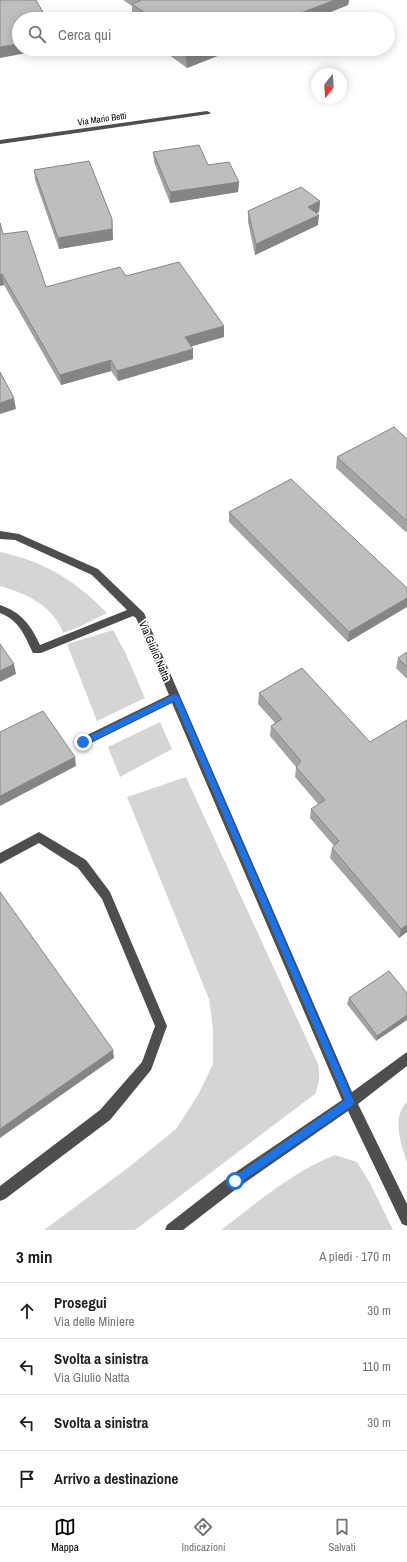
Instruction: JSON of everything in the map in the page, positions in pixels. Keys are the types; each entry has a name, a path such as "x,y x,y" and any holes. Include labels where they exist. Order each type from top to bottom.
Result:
{"street":[{"name":"Via Mario Betti","path":"0,142 207,113"},
{"name":"Via Giulio Natta","path":"0,535 16,537 95,572 140,616 350,1102 407,1219"},
{"path":"0,609 10,613 26,626 37,650 135,611"},
{"path":"83,742 175,697"},
{"path":"0,859 39,837 82,864 106,896 161,1026 147,1066 105,1115 0,1194"},
{"path":"172,1230 235,1181 350,1102 407,1058"}],"shaded area":[{"path":"0,552 31,561 58,574 83,591 107,613 77,628 63,633 53,615 38,602 19,592 0,586"},
{"path":"113,630 125,652 145,698 97,721 67,644"},
{"path":"160,722 172,749 120,777 108,747"},
{"path":"186,777 318,1064 319,1083 315,1094 135,1230 44,1230 129,1167 176,1129 198,1095 213,1064 213,1029 209,999 127,797"},
{"path":"407,1102 407,1162 400,1139 398,1123 402,1108"},
{"path":"335,1155 357,1162 370,1183 393,1230 221,1230 262,1198 290,1179 319,1162"}],"building":[{"path":"0,0 36,0 43,12 12,12 12,45 0,47"},
{"path":"138,0 335,0 303,12 144,12 132,4 140,1"},
{"path":"199,145 208,165 229,162 239,182 170,192 153,152"},
{"path":"89,161 112,219 112,229 58,238 34,170"},
{"path":"301,187 320,201 308,207 319,215 256,244 248,211"},
{"path":"0,223 3,234 27,231 46,287 120,267 126,276 179,262 224,326 185,337 193,349 117,371 111,360 60,375 2,274 0,275"},
{"path":"0,372 14,398 0,403"},
{"path":"394,427 407,439 407,521 337,457"},
{"path":"291,479 407,588 407,598 349,632 229,512"},
{"path":"0,644 14,664 0,671"},
{"path":"407,652 407,667 398,658"},
{"path":"302,668 370,742 407,720 407,925 401,929 332,848 339,841 311,809 325,800 296,767 301,761 271,726 282,719 259,693"},
{"path":"43,711 75,757 0,796 0,732"},
{"path":"0,892 113,1050 0,1129"},
{"path":"389,971 407,993 407,1015 377,1036 349,998"}],"route":[{"path":"83,742 175,697 350,1102 235,1181"}]}
